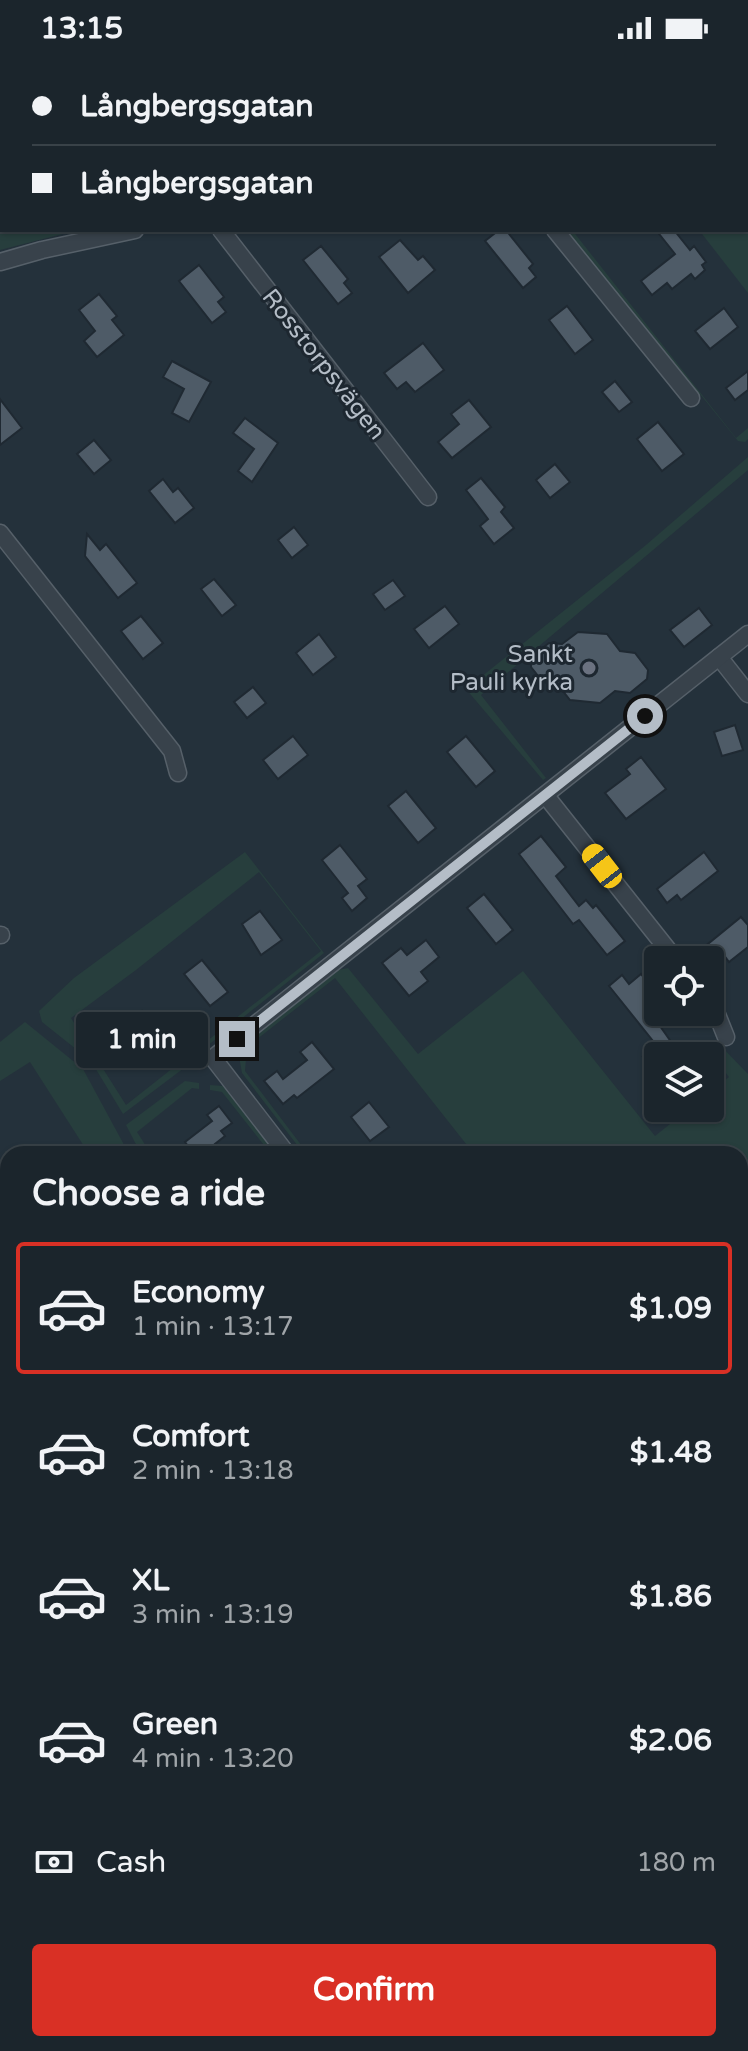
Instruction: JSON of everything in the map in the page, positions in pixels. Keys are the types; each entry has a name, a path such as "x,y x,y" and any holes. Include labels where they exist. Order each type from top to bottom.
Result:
{"street":[{"path":"0,262 126,232"},
{"name":"Rosstorpsvägen","path":"223,232 428,497"},
{"path":"557,232 691,398"},
{"path":"0,533 172,751 178,773"},
{"path":"281,1146 213,1058 748,634"},
{"path":"719,657 748,694"},
{"path":"546,796 665,946"},
{"path":"722,1026 726,1037"}],"green space":[{"path":"0,232 70,232 0,250"},
{"path":"568,232 574,232 736,438 748,428 748,439 738,441 700,394 696,395"},
{"path":"701,232 748,232 748,293"},
{"path":"748,457 748,470 481,695 546,778 543,780 466,689 646,545"},
{"path":"245,852 324,953 123,1114 91,1061 42,1022 39,1011 74,978","holes":["259,872 321,951 126,1105 71,1018"]},
{"path":"348,968 418,1054 523,971 655,1136 672,1122 724,1122 724,1081 729,1077 724,1071 724,1049 748,1074 748,1146 468,1146 335,978 247,1047 245,1071 302,1146 298,1146 242,1073 239,1056 244,1045 338,970"},
{"path":"25,1022 83,1069 125,1146 84,1146 30,1062 0,1081 0,1042"},
{"path":"185,1081 199,1083 199,1089 192,1088 137,1132 146,1146 137,1146 126,1125"},
{"path":"210,1085 223,1086 271,1146 265,1146 222,1092 210,1090"}],"building":[{"path":"496,232 508,232 533,264 529,268 536,277 523,288 485,241"},
{"path":"658,232 676,232 690,250 694,246 706,262 702,265 705,270 695,279 691,274 672,289 667,283 652,295 641,281 675,254"},
{"path":"400,240 418,260 423,256 435,270 408,293 379,257"},
{"path":"321,246 348,279 344,283 352,293 338,304 303,260"},
{"path":"199,265 224,297 218,302 226,312 212,323 179,281"},
{"path":"99,294 117,316 112,320 124,335 97,357 84,341 95,331 79,310"},
{"path":"567,306 593,340 575,354 549,320"},
{"path":"724,308 738,327 710,349 695,331"},
{"path":"423,343 444,370 415,392 406,382 397,389 384,373"},
{"path":"172,361 211,382 189,422 172,413 184,389 163,377"},
{"path":"748,371 748,390 735,400 726,388"},
{"path":"615,381 632,402 619,412 602,392"},
{"path":"0,399 22,428 0,445"},
{"path":"469,400 491,427 452,458 438,442 459,424 451,414"},
{"path":"245,418 278,443 252,482 238,471 254,449 233,433"},
{"path":"658,422 684,454 662,471 637,439"},
{"path":"94,440 111,460 94,474 77,454"},
{"path":"555,464 570,482 550,498 536,480"},
{"path":"481,478 505,507 501,512 514,528 494,544 480,526 488,519 466,490"},
{"path":"163,479 173,492 178,488 194,508 175,523 149,491"},
{"path":"294,527 308,545 292,558 278,540"},
{"path":"87,534 100,550 106,544 137,583 118,598 85,556"},
{"path":"214,579 236,605 222,616 201,589"},
{"path":"393,580 405,596 385,610 373,594"},
{"path":"445,606 459,624 429,648 414,629"},
{"path":"699,608 712,625 684,647 670,630"},
{"path":"141,616 163,643 143,659 121,631"},
{"name":"Sankt Pauli kyrka","path":"578,632 607,634 620,651 635,653 648,670 647,679 630,693 615,691 600,703 570,700 558,685 543,682 531,667 532,656 549,643 562,644"},
{"path":"319,634 336,657 313,675 296,653"},
{"path":"253,687 266,703 247,718 234,702"},
{"path":"735,725 743,750 722,756 714,732"},
{"path":"293,736 308,755 278,779 263,760"},
{"path":"466,736 495,771 476,787 447,752"},
{"path":"641,757 666,789 626,819 605,793 630,774 626,769"},
{"path":"406,791 436,828 418,843 388,806"},
{"path":"541,836 566,867 556,876 579,906 586,900 593,908 596,905 625,941 607,955 579,920 573,924 519,854"},
{"path":"340,845 367,879 358,886 367,898 352,911 342,898 348,893 322,860"},
{"path":"704,852 718,871 681,900 677,895 667,903 657,889"},
{"path":"484,894 513,930 496,944 467,908"},
{"path":"260,911 282,940 261,955 242,924"},
{"path":"741,917 748,925 748,947 729,962 724,955 724,946 705,946"},
{"path":"426,940 439,957 421,972 428,981 409,996 382,963 401,948 407,955"},
{"path":"202,960 228,992 210,1006 184,974"},
{"path":"641,974 644,978 644,1026 660,1026 671,1042 654,1042 609,986 622,975 629,984"},
{"path":"142,1011 167,1043 148,1057 123,1026"},
{"path":"312,1042 334,1069 297,1098 294,1095 283,1104 264,1081 277,1071 283,1079 307,1060 300,1052"},
{"path":"369,1102 389,1127 370,1141 351,1117"},
{"path":"219,1106 232,1123 221,1131 225,1136 215,1144 217,1146 188,1146 185,1142 212,1121 207,1115"}],"place":[{"name":"Sankt Pauli kyrka","path":"589,668"}],"route":[{"path":"237,1039 645,716"}]}
